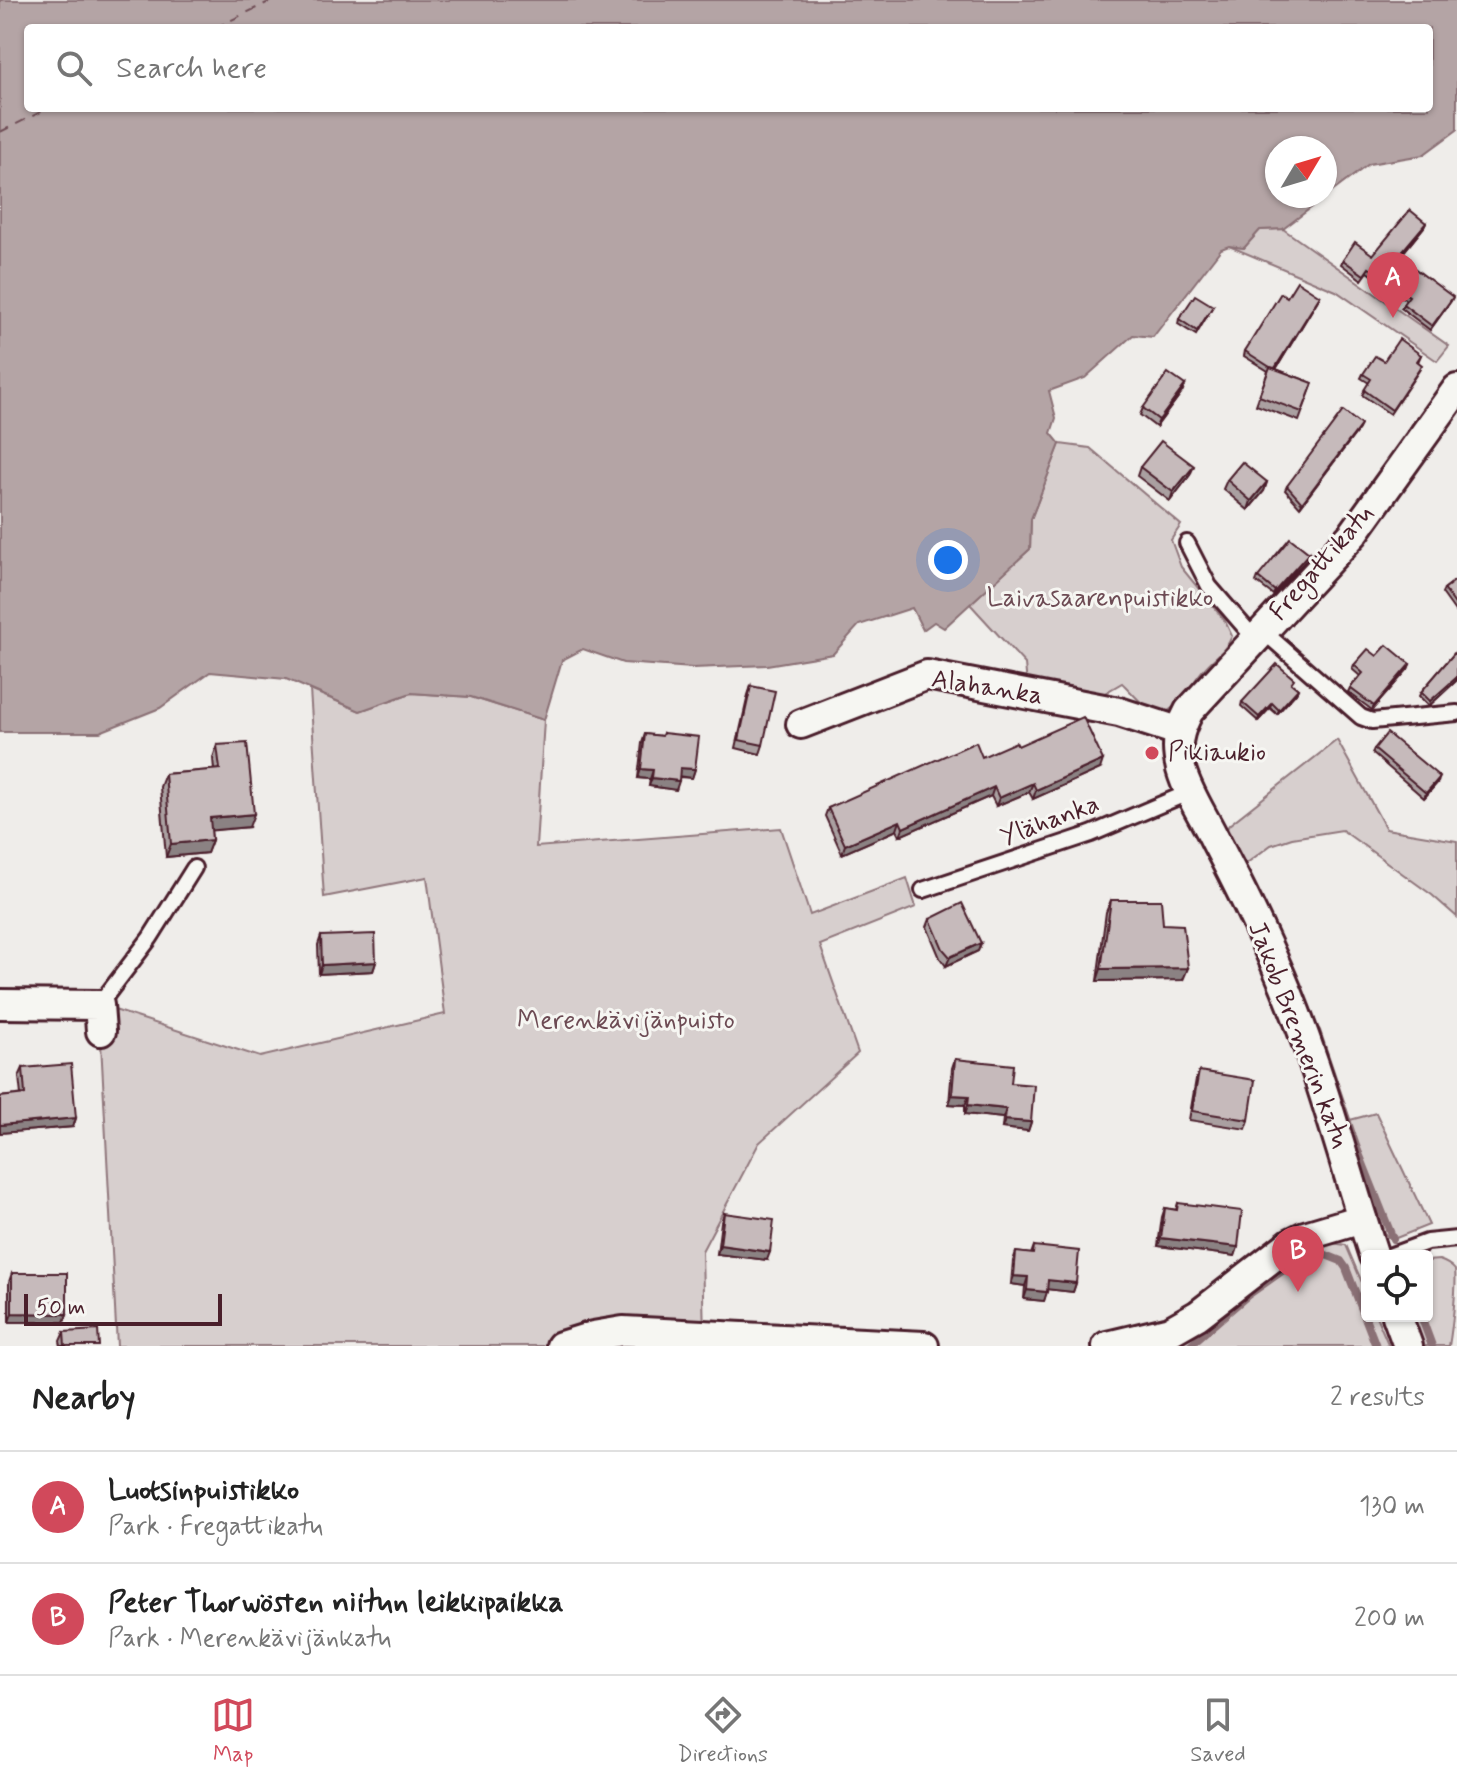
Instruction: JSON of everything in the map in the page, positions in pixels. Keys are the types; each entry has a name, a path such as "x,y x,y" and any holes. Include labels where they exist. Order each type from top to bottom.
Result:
{"street":[{"name":"Fregattikatu","path":"1178,731 1189,711 1353,534 1447,423 1457,389"},
{"name":"Alahanka","path":"801,724 927,675 1119,712 1178,731"},
{"name":"Jakob Bremerin katu","path":"1178,731 1178,755 1190,792 1275,963 1317,1075 1372,1250"},
{"path":"0,1004 100,1018"},
{"path":"1107,1346 1170,1331 1198,1315 1291,1243 1362,1219"},
{"path":"1399,1322 1408,1346"},
{"path":"561,1346 623,1331 694,1341 924,1346"}],"lane":[{"path":"1187,543 1209,586 1259,635 1361,717 1372,721 1457,713"},
{"name":"Ylähanka","path":"923,890 1091,834 1190,792"},
{"path":"100,1018 194,868"},
{"path":"1405,1250 1427,1242 1456,1241"}],"green space":[{"path":"1283,229 1449,346 1437,361 1336,291 1229,246 1244,248 1260,230"},
{"name":"Laivasaarenpuistikko","path":"1060,444 1090,448 1181,525 1171,540 1181,567 1225,621 1232,636 1179,702 1167,712 1150,710 1122,683 1091,701 1027,685 1025,664 970,604 1030,549 1031,519"},
{"name":"Merenkävijänpuisto","path":"310,690 360,711 411,693 471,697 544,720 536,847 781,828 810,915 907,878 916,907 820,945 858,1053 759,1143 702,1251 704,1337 561,1346 117,1346 99,1005 260,1057 445,1014 427,877 324,897"},
{"path":"1337,740 1386,829 1457,841 1457,917 1432,895 1342,830 1292,838 1271,845 1243,866 1225,832 1229,825"},
{"path":"1376,1113 1429,1225 1391,1240 1384,1233 1350,1120"},
{"path":"1331,1243 1346,1245 1361,1280 1361,1322 1379,1322 1389,1346 1177,1346 1187,1333 1281,1258"},
{"path":"1433,1260 1439,1260 1455,1270 1449,1346 1422,1346 1413,1322 1433,1322"}],"shaded area":[{"path":"0,0 1457,0 1457,130 1423,155 1369,164 1337,188 1337,136 1265,136 1265,208 1311,208 1283,229 1260,230 1244,248 1229,246 1221,249 1153,337 1133,335 1085,378 1049,391 1056,418 1051,433 1060,444 1031,519 1030,549 944,628 934,622 923,630 912,608 859,625 833,654 767,665 693,668 623,663 583,649 562,660 544,720 471,697 411,693 360,711 286,679 210,672 160,708 100,732 0,732"}],"building":[{"path":"1410,210 1426,223 1398,256 1453,297 1432,326 1403,304 1409,296 1369,268 1364,275 1343,260 1355,242 1373,255"},
{"path":"1297,281 1320,296 1275,368 1270,367 1245,351 1281,293 1287,297"},
{"path":"1195,295 1213,306 1197,331 1179,319"},
{"path":"1399,339 1421,355 1417,361 1422,365 1392,410 1364,390 1371,379 1363,374 1375,356 1384,361"},
{"path":"1270,367 1313,383 1302,412 1259,396"},
{"path":"1168,373 1185,385 1159,420 1143,408"},
{"path":"1343,411 1361,425 1302,503 1287,486"},
{"path":"1161,441 1194,466 1173,492 1140,467"},
{"path":"1242,462 1267,482 1251,501 1227,480"},
{"path":"1290,538 1309,553 1275,591 1258,577"},
{"path":"1457,579 1457,607 1444,589"},
{"path":"1387,645 1410,664 1374,706 1350,688 1363,673 1354,665 1368,649 1377,656"},
{"path":"1457,650 1457,677 1430,701 1421,692"},
{"path":"1277,664 1294,679 1291,683 1298,689 1279,710 1272,703 1259,717 1242,702"},
{"path":"751,686 775,691 763,745 739,740"},
{"path":"1083,717 1103,760 1036,790 1033,783 999,798 994,787 903,828 900,821 845,845 828,808 976,742 982,757 1016,742 1018,746"},
{"path":"663,733 699,737 695,769 680,768 679,781 652,778 653,770 641,769 645,734 662,736"},
{"path":"1387,733 1440,777 1426,793 1374,749"},
{"path":"247,743 254,814 210,818 212,840 171,844 165,774 220,769 217,745"},
{"path":"1111,900 1161,900 1163,924 1183,925 1188,968 1101,969"},
{"path":"962,903 981,943 950,957 943,949 930,919"},
{"path":"375,934 376,962 322,965 321,936"},
{"path":"955,1059 1013,1065 1011,1083 1034,1085 1031,1122 1005,1120 1006,1109 968,1105 969,1096 952,1095"},
{"path":"71,1064 76,1118 0,1125 0,1097 25,1094 23,1068"},
{"path":"1199,1071 1255,1080 1249,1120 1192,1111"},
{"path":"1178,1203 1242,1211 1238,1247 1161,1238 1165,1208 1177,1210"},
{"path":"724,1213 774,1220 770,1252 720,1245"},
{"path":"1034,1246 1079,1251 1076,1283 1048,1280 1047,1292 1027,1290 1028,1277 1014,1276 1016,1252 1033,1254"},
{"path":"12,1273 67,1273 67,1314 12,1313"},
{"path":"98,1330 99,1346 65,1346 64,1332"}],"waterway":[{"path":"1317,1031 1356,1146 1393,1239"},
{"path":"1326,1255 1341,1261 1346,1268 1376,1346"},
{"path":"1189,1346 1248,1295 1302,1257"},
{"path":"1423,1322 1432,1346"}],"ferry route":[{"path":"223,24 273,0"},
{"path":"0,132 41,112"}],"place":[{"name":"Luotsinpuistikko","path":"1393,318"},
{"name":"Pikiaukio","path":"1152,753"},
{"name":"Peter Thorwösten niitun leikkipaikka","path":"1298,1292"}]}
